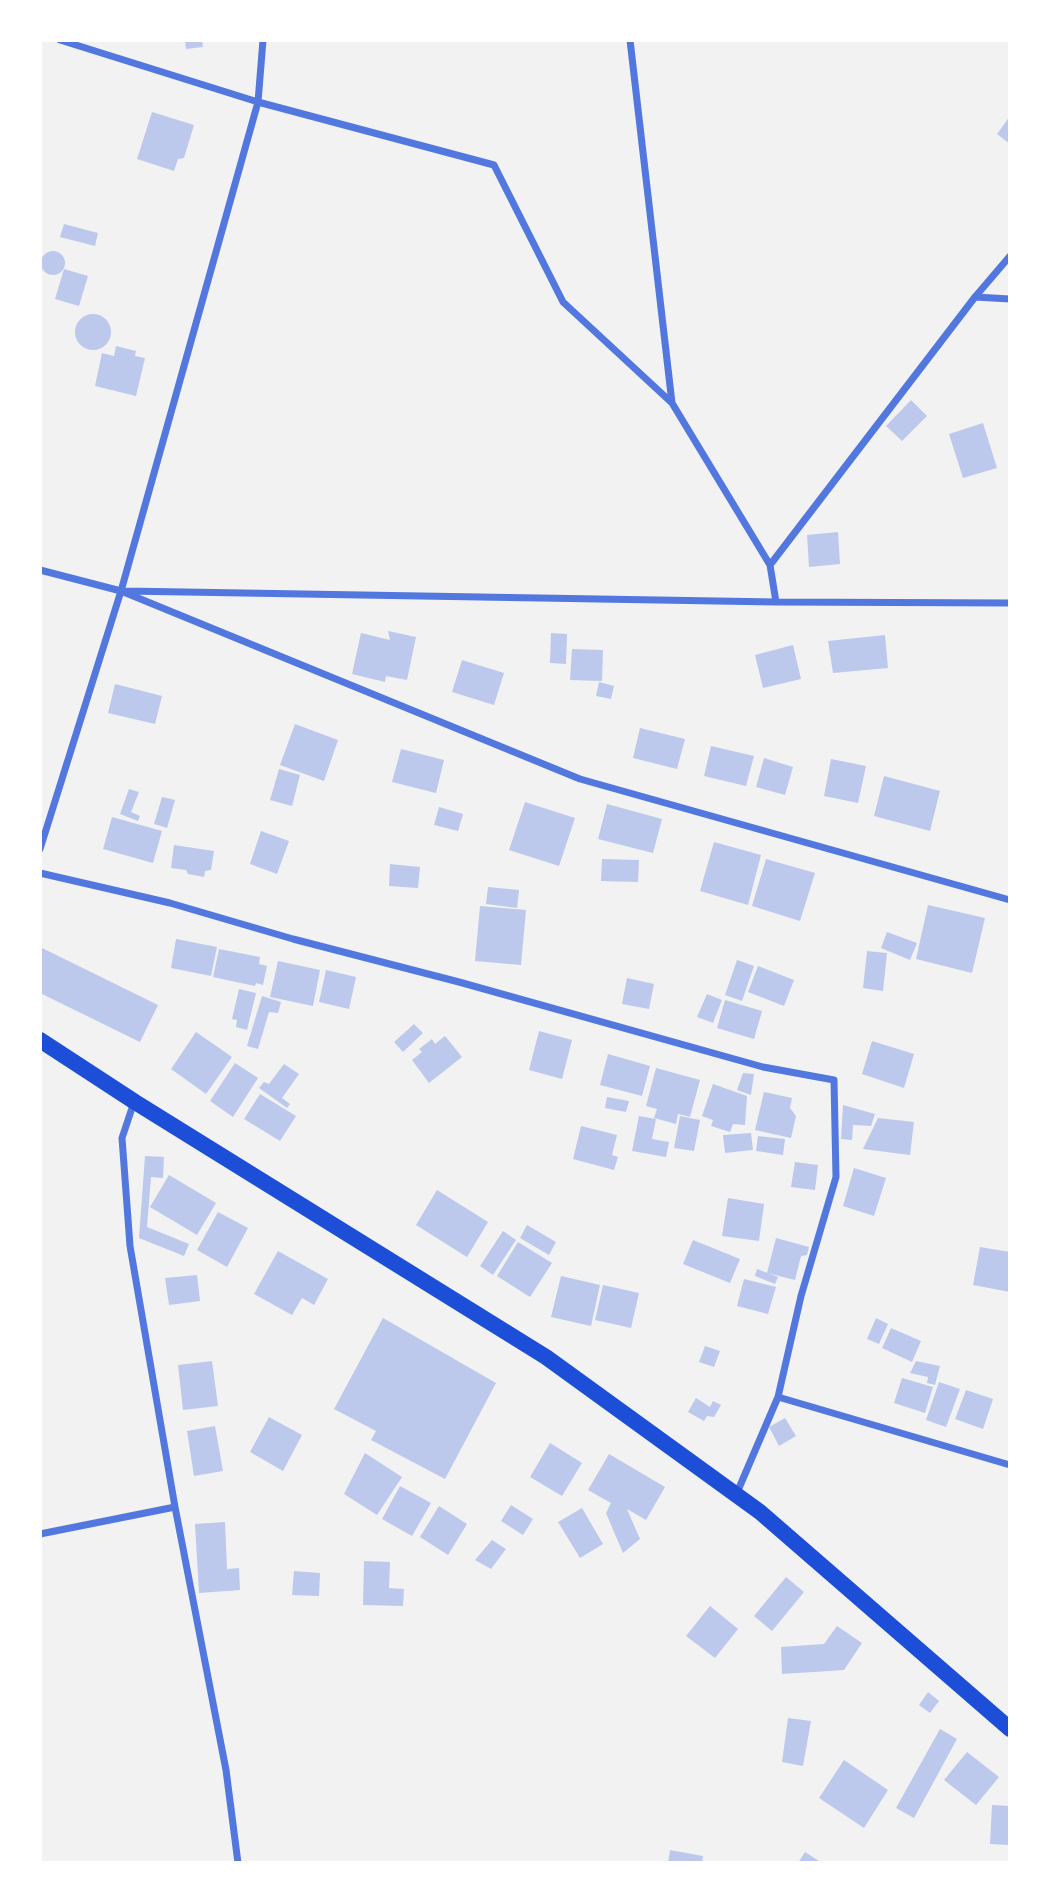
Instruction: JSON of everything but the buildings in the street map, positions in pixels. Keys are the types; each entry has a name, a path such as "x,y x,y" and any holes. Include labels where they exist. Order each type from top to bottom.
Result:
{"highway":[{"path":"40,1040 135,1102 546,1357 760,1512 1010,1730"}],"street":[{"path":"60,40 258,102 494,165 563,302 672,403 770,565 776,602"},
{"path":"40,849 121,591 258,102 263,40"},
{"path":"630,40 672,403"},
{"path":"770,565 975,297 1010,256"},
{"path":"975,297 1010,299"},
{"path":"40,570 121,591 580,779 1010,900"},
{"path":"121,591 776,602 1010,603"},
{"path":"40,873 170,903 763,1067 834,1080 836,1177 801,1296 778,1397 736,1495"},
{"path":"135,1102 121,1138 130,1246 174,1507 226,1770 238,1863"},
{"path":"778,1397 1010,1465"},
{"path":"40,1534 174,1507"}]}
